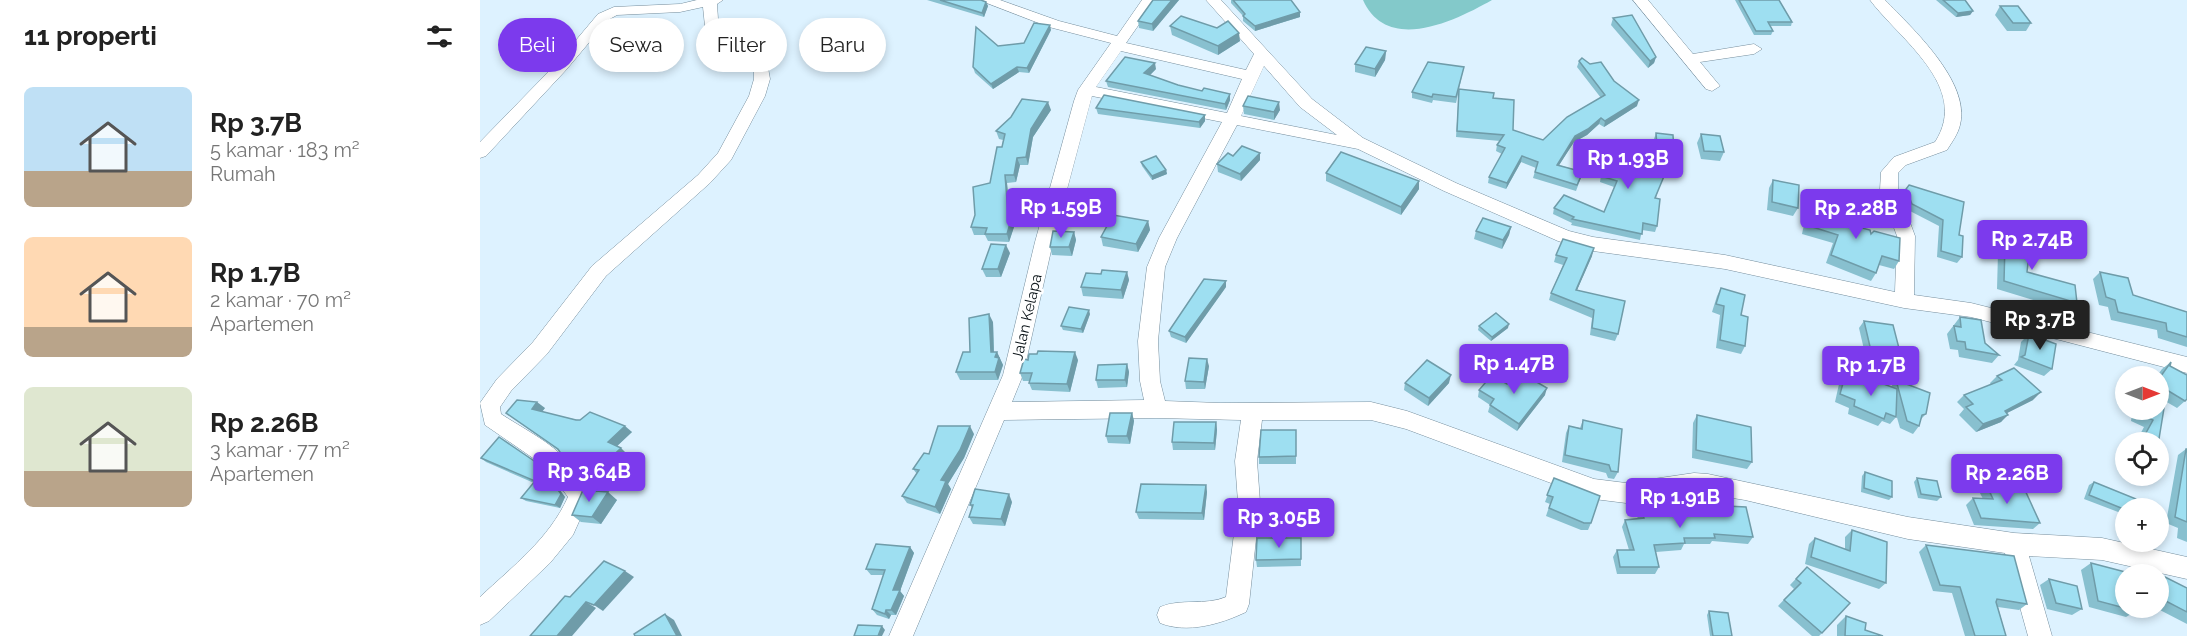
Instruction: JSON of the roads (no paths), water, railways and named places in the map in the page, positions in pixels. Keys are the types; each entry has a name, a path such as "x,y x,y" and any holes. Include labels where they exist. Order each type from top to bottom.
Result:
{"street":[{"path":"986,0 1054,24 1119,43 1251,76"},
{"name":"Jalan Kelapa","path":"901,636 998,411 1022,345 1044,242 1086,90 1149,0"},
{"path":"1213,0 1306,103 1362,144 1450,187 1564,236 1593,244 1781,272 1904,301 2002,317 2187,365"},
{"path":"1640,0 1712,86"},
{"path":"1877,0 1940,72 1950,89 1953,104 1953,123 1941,146 1900,161 1890,172 1888,190 1906,236 1904,301"},
{"path":"480,152 561,67 603,16 614,11 680,8 713,1 713,52 728,57 761,59 762,79 757,96 725,156 696,186 599,271 582,290 540,348 504,384 489,406 492,418 557,461 575,486 579,497 565,528 542,555 480,612"},
{"path":"1690,59 1754,49"},
{"path":"1157,409 1150,381 1148,341 1156,267 1168,238 1231,121 1262,53"},
{"path":"1086,90 1231,121 1362,144"},
{"path":"998,411 1323,410 1390,415 1594,489 1626,493 1694,483 1708,484 1745,490 1908,528 2014,544 2102,549 2187,568"},
{"path":"1169,615 1217,613 1237,604 1249,501 1246,461 1253,411"},
{"path":"2014,544 2040,636"}]}
